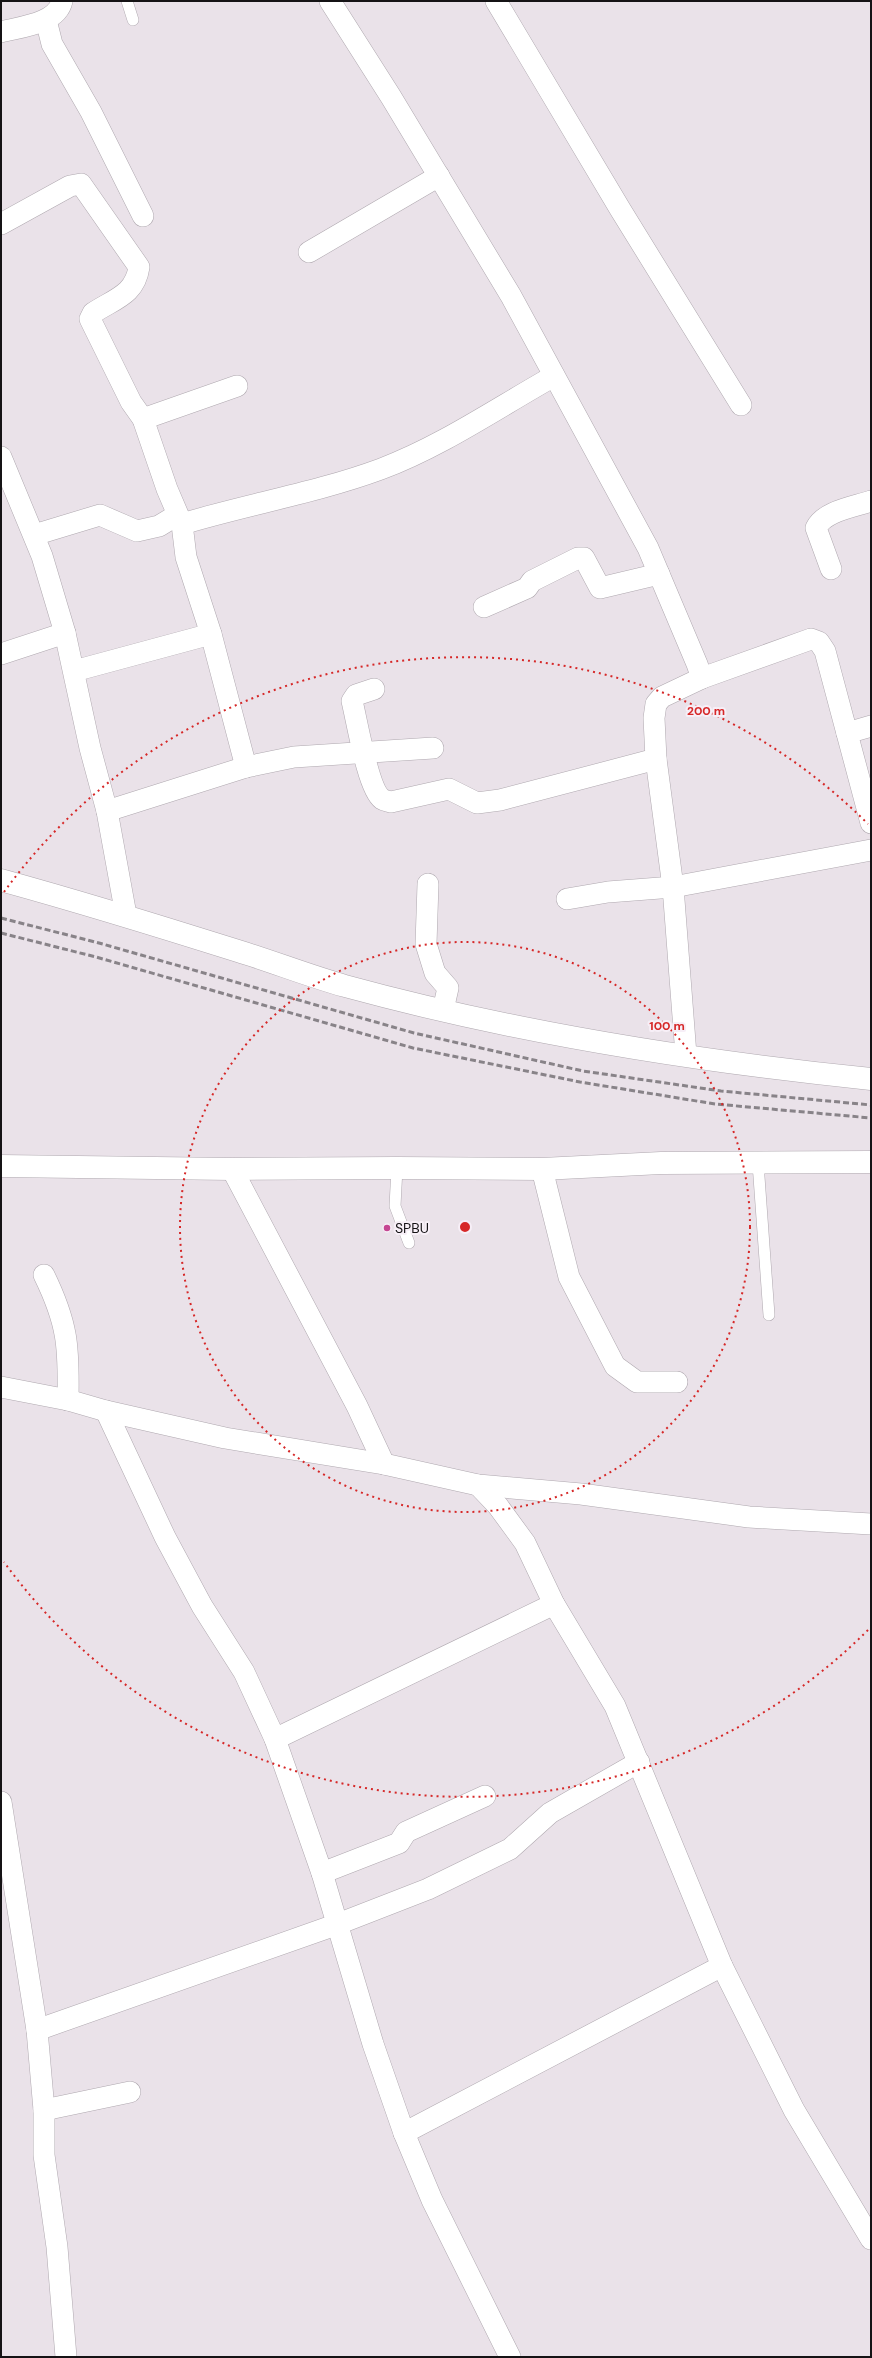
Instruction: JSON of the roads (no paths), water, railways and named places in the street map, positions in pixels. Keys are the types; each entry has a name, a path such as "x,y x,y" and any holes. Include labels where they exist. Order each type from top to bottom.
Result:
{"main road":[{"path":"1,880 126,915 342,985 443,1010 563,1036 793,1071 871,1079"},
{"path":"1,1166 232,1169 397,1168 542,1170 661,1163 871,1162"}],"street":[{"path":"1,32 46,20 60,7 62,1"},
{"path":"330,1 439,176 511,296 648,548 702,678"},
{"path":"496,1 620,209 741,405"},
{"path":"46,20 52,44 91,112 143,216"},
{"path":"309,252 439,176"},
{"path":"1,224 70,186 81,184 139,267 137,280 132,289 93,313 90,319 131,402 143,419 179,520 186,557 211,634 246,767"},
{"path":"34,535 100,515 121,526 137,531 179,520 323,488 382,468 442,441 554,376"},
{"path":"143,419 237,386"},
{"path":"1,457 34,535 65,632 90,748 107,811 126,915"},
{"path":"831,569 816,528 819,523 834,513 871,501"},
{"path":"484,607 527,588 532,581 578,558 584,558 600,588 659,574"},
{"path":"1,654 65,632"},
{"path":"74,672 211,634"},
{"path":"686,1055 673,887 656,759 654,725 656,704 662,697 702,678 811,639 819,642 825,651 871,824"},
{"path":"374,689 356,695 353,698 365,754 367,771 378,795 385,801 391,802 449,789 477,803 500,800 656,759"},
{"path":"847,733 871,726"},
{"path":"107,811 246,767 294,757 365,754 433,748"},
{"path":"567,899 608,892 673,887 871,850"},
{"path":"428,884 426,944 434,973 448,988 443,1010"},
{"path":"232,1169 357,1406 384,1464"},
{"path":"542,1170 569,1277 615,1366 637,1382 677,1382"},
{"path":"44,1275 54,1296 68,1338 68,1400"},
{"path":"1,1387 68,1400 106,1411 225,1438 384,1464 478,1484 581,1494 749,1517 871,1524"},
{"path":"106,1411 165,1537 202,1606 244,1672 275,1739 322,1873 373,2044 404,2133 432,2200 510,2357"},
{"path":"478,1484 498,1506 525,1544 554,1604 615,1706 639,1762 675,1856 722,1966 794,2110 871,2239"},
{"path":"275,1739 554,1604"},
{"path":"37,2030 338,1924 428,1889 499,1855 519,1842 550,1813 639,1762"},
{"path":"322,1873 399,1842 406,1832 485,1796"},
{"path":"1,1802 37,2030 44,2110 44,2154 57,2247 66,2357"},
{"path":"404,2133 722,1966"},
{"path":"44,2110 130,2092"}],"lane":[{"path":"127,1 133,20"},
{"path":"758,1163 769,1315"},
{"path":"397,1168 395,1206 409,1243"}],"railway":[{"path":"1,918 99,943 414,1033 583,1071 721,1091 871,1105"},
{"path":"1,933 96,957 413,1048 580,1082 715,1104 871,1118"}],"place":[{"name":"SPBU","path":"387,1228"}]}
